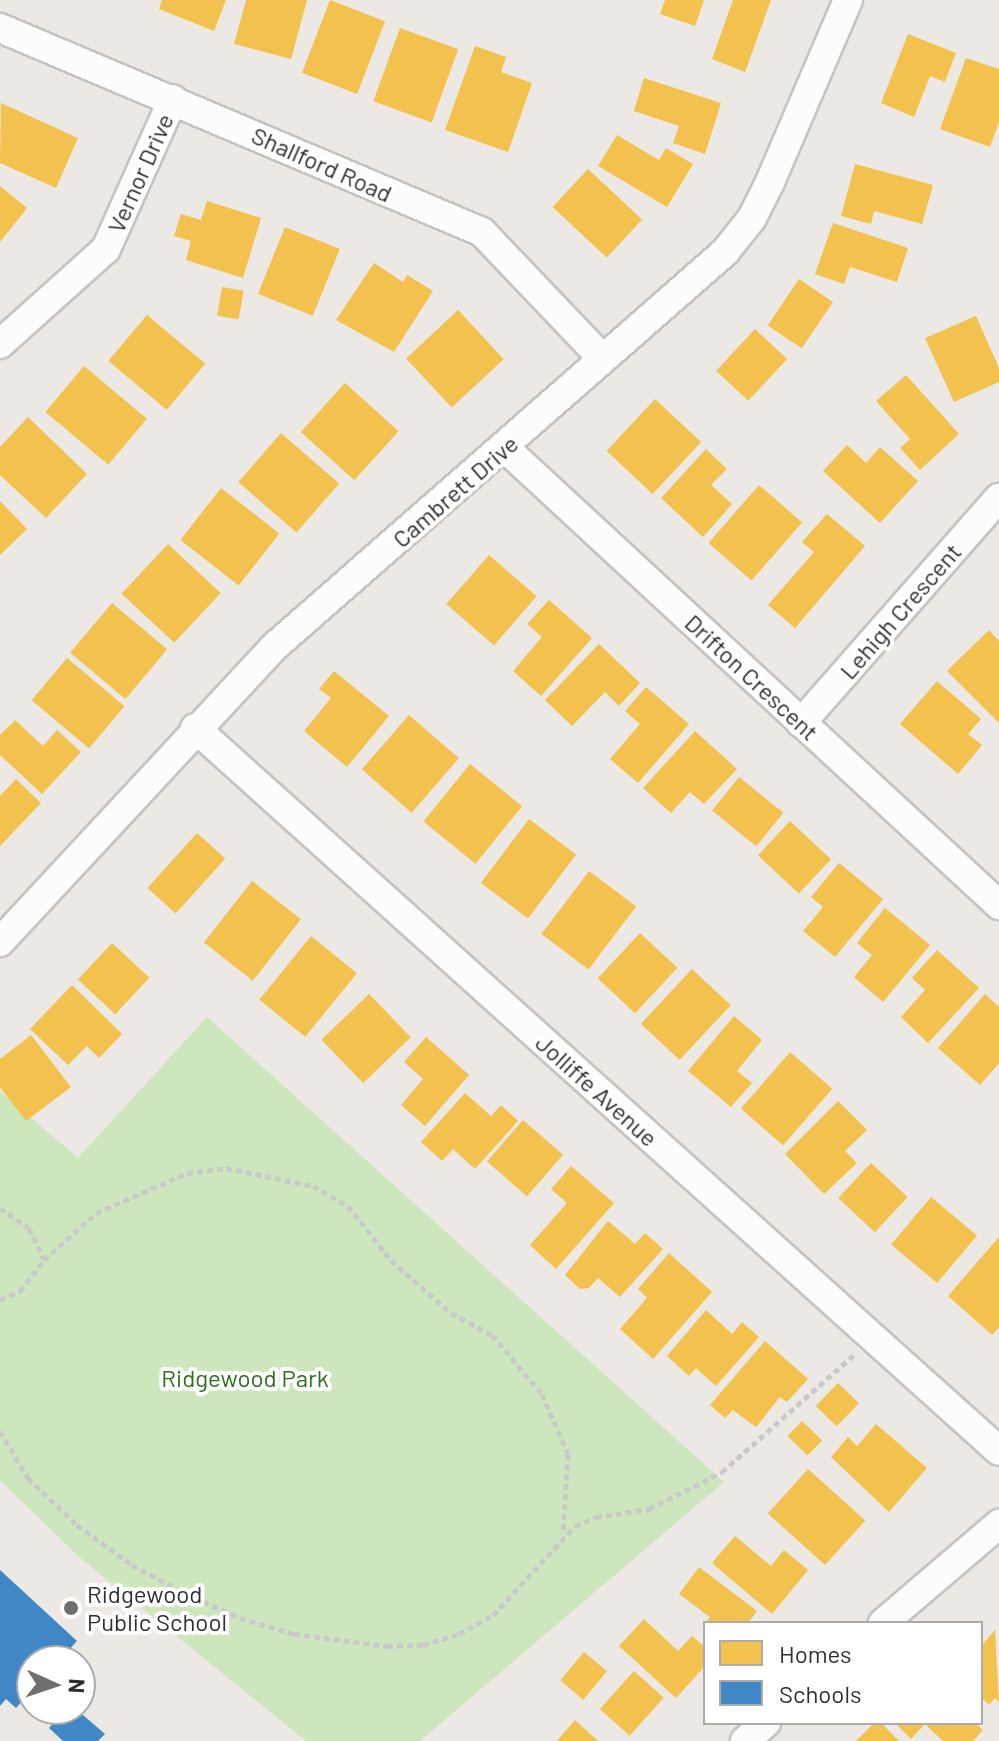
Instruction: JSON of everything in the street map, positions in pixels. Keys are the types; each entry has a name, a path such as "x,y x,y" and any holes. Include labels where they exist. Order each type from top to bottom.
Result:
{"street":[{"name":"Cambrett Drive","path":"0,942 195,728 274,647 506,449 725,252 752,218 848,0"},
{"name":"Shallford Road","path":"0,28 482,232 603,359"},
{"name":"Vernor Drive","path":"0,344 106,249 173,99"},
{"name":"Drifton Crescent","path":"506,449 999,905"},
{"name":"Lehigh Crescent","path":"801,723 999,498"},
{"name":"Jolliffe Avenue","path":"195,728 999,1451"},
{"path":"885,1621 999,1524"},
{"path":"745,1741 764,1725"}],"path":[{"path":"0,1300 20,1291 44,1260 96,1213 187,1173 226,1168 313,1186 348,1206 391,1260 451,1313 492,1335 542,1394 568,1454 563,1535"},
{"path":"0,1208 29,1228 44,1260"},
{"path":"0,1431 2,1444 28,1478 77,1525 132,1565 240,1618 306,1636 387,1646 423,1645 459,1634 493,1615 563,1535 596,1517 649,1509 722,1472 873,1338"}],"green space":[{"name":"Ridgewood Park","path":"207,1017 724,1482 420,1741 306,1741 78,1556 0,1480 0,1091 78,1158"}],"building: Homes":[{"path":"162,0 226,0 214,31 159,9"},
{"path":"246,0 307,0 291,59 234,44"},
{"path":"330,0 385,21 357,94 302,73"},
{"path":"665,0 704,0 695,26 660,14"},
{"path":"733,0 771,0 745,72 712,59"},
{"path":"400,28 458,49 432,123 373,101"},
{"path":"908,34 956,53 945,82 930,76 914,117 881,103"},
{"path":"475,46 506,57 501,72 532,83 508,152 445,130"},
{"path":"966,58 999,69 999,122 990,147 940,129"},
{"path":"644,78 721,103 705,154 673,143 679,126 634,111"},
{"path":"1,103 78,138 56,188 0,163"},
{"path":"617,135 659,160 666,148 693,164 667,207 598,166"},
{"path":"855,164 933,185 922,224 874,211 871,224 841,216"},
{"path":"588,169 642,219 607,257 553,207"},
{"path":"0,186 27,208 0,242"},
{"path":"207,201 261,218 243,278 186,260 191,241 174,236 181,214 201,220"},
{"path":"833,223 908,248 897,282 850,267 844,284 815,274"},
{"path":"285,227 340,249 313,316 258,294"},
{"path":"374,263 403,282 407,275 433,291 394,352 336,320"},
{"path":"799,279 833,302 802,348 768,325"},
{"path":"222,287 244,291 239,319 217,316"},
{"path":"458,310 504,359 452,407 406,358"},
{"path":"147,315 205,364 167,410 108,361"},
{"path":"976,316 999,368 999,382 954,402 925,338"},
{"path":"755,329 787,359 748,401 716,371"},
{"path":"84,366 147,419 108,465 45,412"},
{"path":"906,375 959,434 920,470 900,448 910,439 876,401"},
{"path":"345,383 399,431 354,480 301,432"},
{"path":"655,399 701,442 653,494 607,451"},
{"path":"28,417 87,474 46,518 0,475 0,447"},
{"path":"281,433 339,484 296,533 238,482"},
{"path":"847,445 866,463 880,447 918,481 880,523 823,471"},
{"path":"706,449 727,469 711,485 732,504 703,537 661,498"},
{"path":"759,485 802,522 752,581 708,543"},
{"path":"221,488 279,534 239,586 180,540"},
{"path":"0,501 27,529 0,555"},
{"path":"827,514 865,546 795,628 768,605 814,552 802,542"},
{"path":"168,544 221,593 174,643 122,594"},
{"path":"489,555 537,596 494,645 446,604"},
{"path":"549,600 592,638 541,696 513,671 542,637 527,624"},
{"path":"112,603 167,649 125,699 70,653"},
{"path":"989,630 999,641 999,723 947,671"},
{"path":"599,644 640,683 619,706 605,692 572,726 545,700"},
{"path":"67,658 124,706 89,748 32,700"},
{"path":"334,671 389,716 347,767 304,731 331,698 319,689"},
{"path":"937,681 981,719 968,734 982,745 958,774 900,724"},
{"path":"646,687 689,724 638,783 610,759 640,724 625,711"},
{"path":"409,715 459,758 412,813 362,769"},
{"path":"15,720 43,746 57,730 81,752 42,794 0,755 0,735"},
{"path":"695,731 737,769 704,804 690,792 671,813 643,788"},
{"path":"470,764 522,806 475,864 423,822"},
{"path":"739,777 783,813 756,846 712,810"},
{"path":"16,779 41,803 0,846 0,796"},
{"path":"529,819 576,855 528,918 481,883"},
{"path":"790,821 831,859 799,894 758,855"},
{"path":"197,833 225,858 176,913 147,888"},
{"path":"839,863 883,899 835,957 803,931 823,907 811,897"},
{"path":"589,871 636,907 589,970 541,934"},
{"path":"252,881 301,919 253,981 204,942"},
{"path":"885,908 930,945 883,1002 854,977 872,955 857,943"},
{"path":"640,933 677,968 635,1013 598,978"},
{"path":"311,936 357,973 305,1037 259,1000"},
{"path":"112,943 149,978 115,1014 78,980"},
{"path":"937,950 979,988 928,1043 901,1017 925,990 912,978"},
{"path":"692,969 731,1005 680,1060 641,1024"},
{"path":"72,985 122,1034 99,1058 87,1046 68,1065 30,1029"},
{"path":"369,994 411,1037 363,1083 322,1040"},
{"path":"985,994 999,1007 999,1063 980,1085 938,1048"},
{"path":"734,1016 762,1040 737,1071 752,1083 731,1107 688,1071"},
{"path":"31,1035 71,1087 26,1121 0,1087 0,1059"},
{"path":"426,1037 469,1075 425,1126 401,1105 423,1079 404,1062"},
{"path":"790,1052 832,1089 783,1145 741,1109"},
{"path":"465,1093 491,1116 501,1105 518,1121 475,1169 453,1149 442,1161 421,1142"},
{"path":"838,1101 867,1130 845,1151 857,1163 824,1194 785,1154"},
{"path":"523,1120 563,1155 527,1196 487,1162"},
{"path":"871,1163 908,1197 875,1232 838,1198"},
{"path":"571,1166 614,1203 556,1269 530,1245 567,1203 551,1189"},
{"path":"931,1197 977,1236 937,1283 891,1244"},
{"path":"608,1221 635,1244 645,1233 663,1249 620,1297 598,1278 589,1288 580,1289 565,1275"},
{"path":"999,1237 999,1327 992,1335 948,1296"},
{"path":"669,1253 712,1292 653,1359 620,1329 647,1298 638,1289"},
{"path":"706,1310 732,1334 742,1322 759,1337 716,1386 696,1368 689,1376 667,1356"},
{"path":"765,1341 808,1379 787,1402 780,1397 756,1427 733,1410 725,1418 710,1405"},
{"path":"838,1383 859,1403 837,1426 816,1406"},
{"path":"802,1421 822,1440 808,1456 787,1436"},
{"path":"876,1424 927,1468 889,1512 831,1457 848,1437 857,1446"},
{"path":"808,1469 865,1521 825,1565 768,1514"},
{"path":"735,1536 771,1566 784,1550 808,1570 772,1614 712,1563"},
{"path":"699,1567 757,1611 750,1621 707,1621 710,1617 679,1594"},
{"path":"644,1619 678,1651 692,1636 703,1645 703,1668 676,1698 619,1646"},
{"path":"995,1630 999,1702 995,1698 989,1705 983,1699 983,1644"},
{"path":"584,1652 607,1671 583,1700 560,1680"},
{"path":"634,1671 664,1698 630,1736 600,1709"},
{"path":"575,1720 598,1741 557,1741"},
{"path":"872,1725 883,1725 899,1741 856,1741"},
{"path":"897,1725 924,1725 911,1739"},
{"path":"926,1725 977,1725 983,1730 973,1741 943,1741"}],"building: Schools":[{"path":"0,1570 77,1641 73,1645 16,1645 16,1708 6,1699 0,1706"},
{"path":"52,1725 95,1725 105,1734 98,1741 63,1741 49,1728"}],"place":[{"name":"Ridgewood Public School","path":"71,1608"}]}
